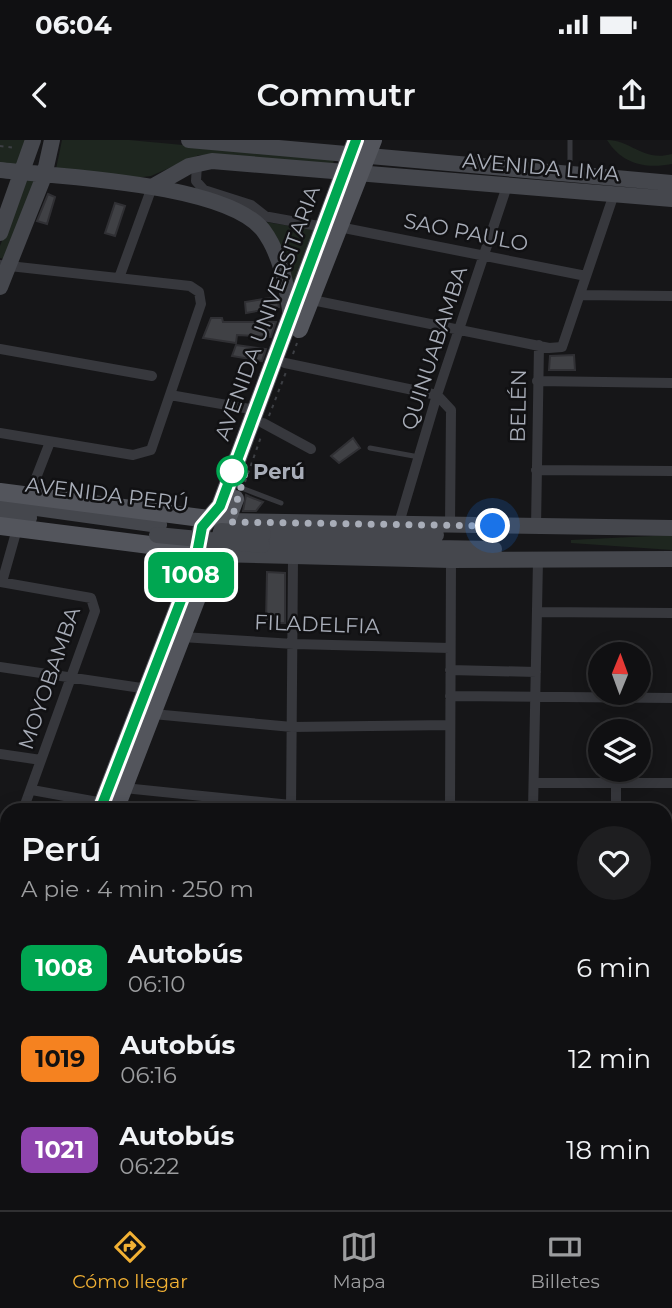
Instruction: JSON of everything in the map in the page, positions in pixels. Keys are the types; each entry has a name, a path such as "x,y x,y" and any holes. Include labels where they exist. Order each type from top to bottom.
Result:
{"main road":[{"path":"0,287 4,265 44,176 52,140"},
{"name":"AVENIDA LIMA","path":"189,140 361,147 672,183"},
{"path":"0,233 23,172 26,144"},
{"name":"AVENIDA UNIVERSITARIA","path":"110,803 124,788 182,637 205,553 200,533 218,520 241,488 292,319 332,227 361,147"},
{"name":"AVENIDA LIMA","path":"152,187 197,164 212,161 672,199"},
{"path":"0,170 152,187 198,197 235,210 262,230 276,255 292,319"},
{"name":"AVENIDA UNIVERSITARIA","path":"218,520 220,506 287,364 312,300 332,227"},
{"name":"AVENIDA PERÚ","path":"0,492 218,520 671,528"},
{"name":"AVENIDA PERÚ","path":"0,503 158,530"},
{"name":"AVENIDA PERÚ","path":"0,514 263,540 519,549 558,560"},
{"name":"AVENIDA PERÚ","path":"9,527 205,553 293,558 672,559"},
{"name":"AVENIDA PERÚ","path":"263,540 570,535 671,528"},
{"name":"AVENIDA UNIVERSITARIA","path":"108,803 195,564 205,553"}],"street":[{"path":"197,164 196,181 204,190 251,205 265,216"},
{"name":"QUINUABAMBA","path":"399,523 437,395 507,186"},
{"path":"119,278 152,187"},
{"name":"BELÉN","path":"536,527 539,345 556,348 565,344 614,194"},
{"path":"235,210 332,227"},
{"name":"SAO PAULO","path":"332,227 586,276"},
{"path":"0,433 133,456 150,450 201,304 199,292 190,286 4,265"},
{"path":"580,295 672,296"},
{"path":"312,300 539,345"},
{"path":"0,349 152,376"},
{"path":"287,364 437,395 451,410 450,524"},
{"path":"537,382 672,383"},
{"path":"170,395 262,419 311,449"},
{"path":"29,496 50,442"},
{"path":"536,470 672,471"},
{"path":"1,582 9,527"},
{"path":"290,803 293,558"},
{"path":"450,803 451,559"},
{"path":"533,803 538,560"},
{"name":"MOYOBAMBA","path":"1,582 91,598 95,611 26,803"},
{"path":"537,612 672,613"},
{"name":"FILADELFIA","path":"182,637 294,645 450,648"},
{"path":"0,667 148,689"},
{"path":"450,670 536,672"},
{"path":"450,696 672,698"},
{"path":"153,714 292,727 450,725"},
{"path":"0,754 41,761"},
{"path":"534,783 672,783"},
{"path":"616,784 616,803"},
{"path":"124,788 248,803"},
{"path":"32,790 85,803"}],"lane":[{"path":"570,140 570,173"},
{"path":"370,448 418,457"},
{"path":"241,488 281,503"}],"path":[{"path":"0,146 26,144"},
{"path":"241,488 262,419 298,342"}],"shaded area":[{"path":"0,140 26,140 19,164 0,164"},
{"path":"62,140 129,140 334,159 333,166 199,155 151,176 135,178 56,169"},
{"path":"607,140 623,143 653,155 672,154 672,164 653,166 635,163 620,155"},
{"path":"26,178 38,181 5,259 0,258 0,246"},
{"path":"259,221 316,230 294,290"},
{"path":"672,535 672,550 571,543 571,540"}],"building":[{"path":"48,194 55,197 47,224 37,221"},
{"path":"115,203 125,206 115,236 105,233"},
{"path":"277,297 279,307 246,313 245,302"},
{"path":"211,318 222,318 223,322 276,322 271,337 237,335 236,343 203,338"},
{"path":"236,345 266,349 262,361 232,356"},
{"path":"574,355 575,370 549,370 550,356"},
{"path":"353,438 360,448 339,463 331,456"},
{"path":"246,495 263,502 256,511 243,511"},
{"path":"267,572 285,573 285,623 266,623"}],"bus line":[{"name":"1008","path":"103,803 195,564 197,542 202,527 206,520 217,513 220,506 292,319 356,140"}],"place":[{"name":"Perú","path":"232,471"}],"route":[{"path":"232,471 247,466 239,487 243,489 231,522 493,526"}]}
